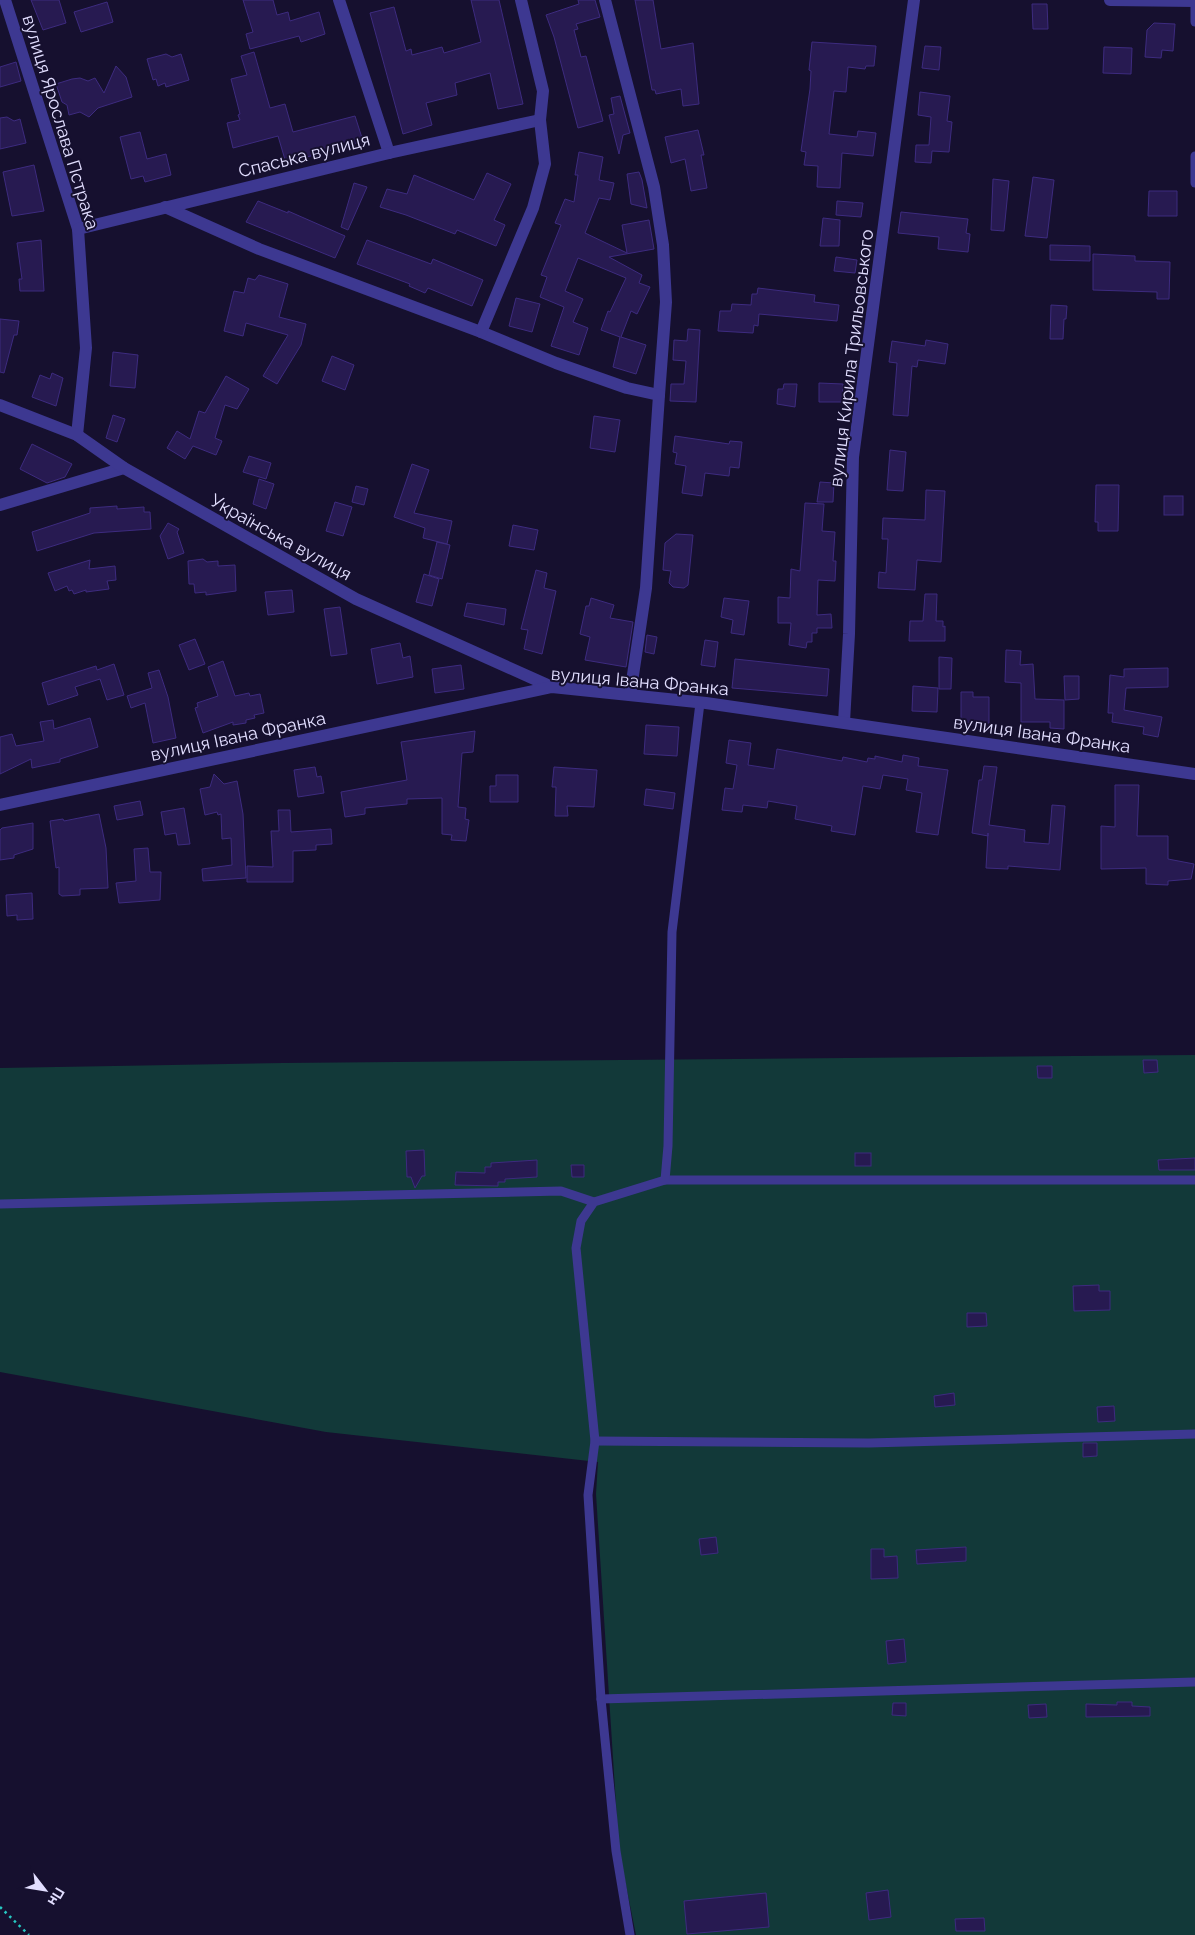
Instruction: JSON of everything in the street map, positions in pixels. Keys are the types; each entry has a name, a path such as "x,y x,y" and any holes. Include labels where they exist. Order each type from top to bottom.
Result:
{"street":[{"name":"вулиця Ярослава Пстрака","path":"6,0 78,229 86,348 76,435"},
{"path":"339,0 389,153"},
{"path":"481,332 510,266 538,191 545,164 540,120 543,91 521,0"},
{"path":"605,0 651,172 663,245 666,302 646,588 630,695"},
{"name":"вулиця Кирила Трильовського","path":"844,722 849,634 854,457 915,9 914,0"},
{"path":"1110,0 1195,1"},
{"name":"Спаська вулиця","path":"78,229 389,153 540,120"},
{"path":"165,207 260,249 481,332 502,343 626,388 659,395"},
{"name":"Українська вулиця","path":"0,405 76,435 124,468 356,599 552,686"},
{"path":"0,506 124,468"},
{"name":"вулиця Івана Франка","path":"0,805 552,686 844,722 1195,774"}],"lane":[{"path":"1195,1 1195,22"},
{"path":"1195,156 1195,184"},
{"path":"665,1180 668,1146 672,932 700,703"},
{"path":"0,1204 561,1191 594,1202 665,1180 1195,1180"},
{"path":"594,1202 581,1221 576,1248 596,1441 588,1495 601,1699 616,1852 630,1935"},
{"path":"596,1441 869,1443 1195,1434"},
{"path":"601,1699 1195,1682"}],"path":[{"path":"0,1907 29,1935"}],"green space":[{"path":"1195,1055 1195,1935 636,1935 619,1851 596,1494 598,1462 326,1432 0,1372 0,1068 283,1063"}],"building":[{"path":"31,0 59,0 66,23 43,30"},
{"path":"243,0 273,0 277,15 288,12 290,21 319,12 325,34 301,42 299,36 250,49 246,34 253,32"},
{"path":"471,0 499,0 523,104 498,109 490,73 455,83 457,95 426,103 432,125 403,134 370,13 394,7 406,51 411,49 412,55 442,47 444,53 481,42"},
{"path":"578,0 595,0 600,17 576,24 578,29 574,30 581,57 586,56 603,121 578,128 554,37 546,15 579,4"},
{"path":"635,0 653,0 661,49 693,43 699,104 683,106 681,89 656,94 655,90 652,90"},
{"path":"107,2 113,22 81,32 74,12"},
{"path":"1032,4 1047,4 1048,29 1033,29"},
{"path":"1154,23 1175,24 1173,51 1162,50 1161,58 1145,57 1147,30"},
{"path":"812,42 876,46 874,66 866,66 865,69 848,67 846,92 834,91 829,134 857,137 858,131 876,133 873,156 842,153 840,188 817,187 818,166 804,165 806,152 801,151 810,89 811,71 809,70"},
{"path":"925,46 941,47 939,70 922,68"},
{"path":"1104,47 1132,48 1131,74 1103,73"},
{"path":"254,52 270,108 285,104 293,132 355,116 363,141 286,163 278,136 233,148 227,123 240,120 238,115 240,114 231,79 247,75 241,56"},
{"path":"166,54 172,57 181,54 189,80 166,87 165,83 158,86 156,79 153,80 147,59"},
{"path":"16,62 21,81 0,87 0,67"},
{"path":"116,66 126,77 132,97 98,108 89,117 80,112 69,115 67,105 62,102 56,84 72,79 80,78 88,81 95,78 104,93"},
{"path":"920,92 950,96 947,121 952,122 949,152 932,151 931,163 915,162 916,145 929,145 931,117 918,115"},
{"path":"620,96 630,133 623,135 619,154 609,115 614,114 611,98"},
{"path":"7,117 14,121 20,119 26,143 0,149 0,118"},
{"path":"698,130 704,155 701,155 707,188 691,191 685,159 671,163 665,137"},
{"path":"140,132 147,159 166,154 171,175 145,182 143,176 131,179 120,137"},
{"path":"579,152 603,157 599,180 614,183 610,200 599,198 585,233 627,253 622,225 649,220 654,249 609,257 642,275 639,283 650,287 637,314 631,311 621,337 646,345 636,374 613,367 620,337 601,330 608,311 610,312 626,278 578,258 565,291 583,299 573,322 588,328 579,355 551,346 564,307 540,297 547,277 541,275 561,225 555,223 565,199 574,202 578,175 575,175"},
{"path":"34,165 44,211 12,216 3,172"},
{"path":"639,172 647,208 631,204 627,174"},
{"path":"487,173 511,184 494,220 505,225 496,246 457,230 455,234 380,207 387,189 407,194 414,175 474,200"},
{"path":"1033,177 1054,180 1047,238 1025,236"},
{"path":"993,179 1009,181 1004,231 991,230"},
{"path":"354,183 367,187 348,230 341,227"},
{"path":"1149,191 1177,191 1177,216 1148,216"},
{"path":"258,201 288,213 288,211 345,236 335,258 246,222"},
{"path":"837,201 863,203 861,217 836,215"},
{"path":"901,212 968,219 966,233 970,234 968,252 938,249 939,237 898,233"},
{"path":"823,218 840,220 839,246 820,246"},
{"path":"41,240 44,291 20,291 19,279 22,279 17,243"},
{"path":"367,240 431,264 433,259 483,280 472,306 428,288 425,293 409,286 410,284 357,264"},
{"path":"1050,245 1090,246 1090,261 1050,260"},
{"path":"1093,254 1135,256 1135,261 1170,262 1169,299 1157,299 1157,292 1093,290"},
{"path":"836,257 857,260 855,273 834,271"},
{"path":"259,275 288,284 279,317 306,324 301,345 277,384 263,376 288,335 246,323 243,336 224,331 234,291 244,293 248,278 255,280"},
{"path":"758,288 815,295 814,302 839,305 837,321 759,314 758,326 754,325 753,333 718,331 720,311 731,311 732,304 751,305 752,294 757,294"},
{"path":"516,298 540,304 532,332 509,326"},
{"path":"1051,305 1067,306 1063,339 1050,339"},
{"path":"0,319 19,321 17,335 14,335 4,373 0,372"},
{"path":"688,329 700,330 696,402 670,401 671,384 684,384 686,361 673,360 674,340 687,341"},
{"path":"926,340 948,344 945,364 918,360 917,367 912,366 908,416 893,415 897,363 889,362 892,341 925,346"},
{"path":"113,352 138,355 135,388 110,386"},
{"path":"332,356 354,365 345,390 322,381"},
{"path":"52,373 63,378 56,406 32,397 40,375 50,379"},
{"path":"226,376 249,389 237,409 225,405 215,438 222,441 216,455 193,446 185,459 167,448 177,431 190,439 199,411 205,413"},
{"path":"819,383 843,384 842,402 819,402"},
{"path":"784,384 797,384 795,407 777,404 778,389 783,389"},
{"path":"113,415 125,419 117,442 106,438"},
{"path":"594,416 620,420 615,452 590,448"},
{"path":"675,436 729,444 730,441 742,442 739,468 730,467 729,476 705,473 702,496 682,493 686,466 675,464 677,453 673,452"},
{"path":"32,444 72,464 65,477 47,483 20,469"},
{"path":"890,450 906,452 903,491 887,490"},
{"path":"249,456 271,463 266,479 243,472"},
{"path":"412,464 429,470 414,513 452,521 447,544 423,538 425,528 394,517"},
{"path":"259,479 274,484 266,509 253,504"},
{"path":"820,482 834,483 833,502 817,502"},
{"path":"1096,485 1119,485 1118,531 1098,531 1098,522 1095,522"},
{"path":"356,486 368,489 364,505 352,502"},
{"path":"926,490 945,491 941,562 917,560 915,590 878,588 879,572 886,573 888,539 882,539 883,518 925,520"},
{"path":"1164,496 1183,496 1183,515 1164,515"},
{"path":"335,502 352,507 343,536 326,531"},
{"path":"805,503 824,504 822,531 835,532 833,561 836,561 835,581 818,580 817,615 831,614 832,628 817,628 817,633 812,633 812,642 807,642 806,648 789,645 791,623 778,623 778,597 790,598 791,569 800,571"},
{"path":"117,506 117,509 144,507 144,512 150,512 151,529 94,533 37,551 32,532 90,513 90,508"},
{"path":"168,523 179,529 177,532 184,553 168,559 160,536"},
{"path":"513,525 538,530 534,550 509,546"},
{"path":"676,534 693,535 688,585 684,588 673,587 669,583 671,571 663,570 665,543"},
{"path":"437,542 450,545 442,579 429,575"},
{"path":"203,559 207,562 218,561 218,566 235,565 236,591 206,595 206,592 195,593 194,584 189,584 188,561"},
{"path":"90,560 89,569 115,566 116,580 107,581 109,589 86,592 86,590 74,594 72,590 69,591 67,586 55,591 48,573"},
{"path":"536,570 547,573 544,588 556,591 542,654 524,649 528,630 521,629"},
{"path":"424,574 439,579 432,606 416,602"},
{"path":"292,590 294,612 268,615 265,592"},
{"path":"925,594 937,594 936,621 943,621 945,641 909,641 910,621 923,621"},
{"path":"591,598 614,605 610,618 633,622 626,667 585,660 590,637 580,634 586,606 589,606"},
{"path":"724,598 749,601 744,635 731,633 733,620 721,617"},
{"path":"467,603 506,609 504,625 464,616"},
{"path":"340,607 347,654 331,656 324,609"},
{"path":"647,635 657,637 654,654 645,652"},
{"path":"195,639 205,664 189,670 179,645"},
{"path":"705,640 718,642 715,667 701,665"},
{"path":"400,643 403,658 410,656 413,677 377,684 371,649"},
{"path":"1006,650 1021,651 1020,665 1033,664 1035,699 1064,700 1064,729 1050,728 1050,722 1021,722 1021,683 1005,682"},
{"path":"939,657 952,658 951,689 939,689"},
{"path":"735,659 829,669 827,696 732,688"},
{"path":"223,661 235,696 249,693 250,696 260,694 264,713 254,715 255,718 246,720 246,723 233,725 233,722 203,733 195,708 198,707 197,703 218,696 208,667"},
{"path":"114,664 124,695 107,700 100,679 75,687 78,695 48,705 42,683 96,666 97,670"},
{"path":"461,665 464,689 435,693 432,669"},
{"path":"1168,668 1168,687 1126,688 1124,710 1162,717 1158,737 1143,734 1144,727 1112,722 1113,713 1108,713 1110,675 1124,677 1124,669"},
{"path":"159,670 168,697 176,738 153,743 145,703 131,708 127,696 152,688 148,673"},
{"path":"1064,676 1079,676 1079,699 1065,700"},
{"path":"913,686 938,688 937,712 912,711"},
{"path":"961,692 973,692 973,697 989,697 989,723 961,723"},
{"path":"90,718 98,747 60,759 60,762 32,768 31,759 0,774 0,737 12,734 16,746 44,741 40,722 53,720 54,729"},
{"path":"646,725 679,727 677,756 644,754"},
{"path":"475,731 473,752 462,753 458,807 466,808 465,819 469,820 466,841 451,840 452,835 442,834 442,798 407,799 407,804 365,808 365,814 345,817 341,792 407,780 401,742"},
{"path":"729,740 751,743 748,765 774,769 777,749 842,761 843,757 867,762 868,758 875,759 875,756 902,762 903,755 919,758 918,766 948,770 938,835 916,832 922,793 906,790 908,779 883,775 880,789 863,786 855,835 831,831 832,826 795,819 797,806 768,801 767,808 743,805 742,812 722,810 725,788 733,789 737,765 726,763"},
{"path":"984,766 997,767 989,825 1025,830 1024,842 1049,844 1052,805 1065,806 1060,870 1008,866 1008,869 986,868 988,836 972,833 979,780 982,780"},
{"path":"315,767 317,777 321,776 324,793 298,797 294,770"},
{"path":"554,767 597,770 594,807 567,806 568,816 555,816 556,787 552,787"},
{"path":"214,774 224,784 237,781 243,814 246,878 203,881 202,869 232,865 231,838 222,839 221,814 218,815 217,812 205,815 200,789 210,787"},
{"path":"496,775 518,775 518,802 490,802 490,786 496,786"},
{"path":"1115,785 1139,785 1137,836 1168,836 1168,859 1194,864 1191,879 1168,881 1168,885 1146,884 1146,868 1101,869 1101,826 1115,827"},
{"path":"646,789 675,793 673,809 644,805"},
{"path":"140,801 143,815 117,820 114,806"},
{"path":"184,808 190,844 178,845 176,833 165,835 161,812"},
{"path":"278,810 290,810 291,832 331,829 332,844 316,845 316,850 293,851 293,882 247,882 247,866 273,867 271,831 279,831"},
{"path":"99,814 106,848 108,888 80,889 80,895 62,896 59,894 59,867 56,868 50,821 63,819 64,821"},
{"path":"33,823 33,849 14,855 14,858 0,860 0,830 2,828"},
{"path":"148,848 150,872 161,872 160,900 119,903 116,883 136,881 134,849"},
{"path":"32,893 33,919 17,920 17,915 7,916 6,895"},
{"path":"1143,1060 1157,1060 1158,1072 1144,1073"},
{"path":"1037,1066 1052,1066 1052,1078 1038,1078"},
{"path":"424,1150 425,1176 422,1176 415,1188 411,1177 407,1177 406,1151"},
{"path":"855,1153 871,1153 871,1166 855,1166"},
{"path":"1195,1158 1195,1170 1159,1170 1158,1160"},
{"path":"537,1160 537,1177 505,1179 505,1182 498,1182 498,1186 455,1185 456,1172 485,1173 485,1167 491,1167 491,1163"},
{"path":"571,1165 584,1165 584,1177 572,1177"},
{"path":"1099,1285 1099,1291 1110,1291 1110,1310 1074,1311 1073,1286"},
{"path":"967,1313 986,1313 987,1326 967,1327"},
{"path":"954,1393 955,1405 935,1407 934,1396"},
{"path":"1114,1406 1115,1421 1098,1422 1097,1407"},
{"path":"1083,1443 1097,1443 1097,1456 1083,1457"},
{"path":"716,1537 718,1553 701,1555 699,1539"},
{"path":"966,1547 966,1561 917,1564 916,1550"},
{"path":"871,1549 884,1549 884,1557 897,1556 898,1578 871,1579"},
{"path":"904,1639 906,1662 888,1664 886,1641"},
{"path":"1117,1702 1132,1702 1132,1706 1150,1707 1150,1716 1086,1717 1086,1704 1117,1705"},
{"path":"893,1703 906,1703 906,1716 892,1715"},
{"path":"1046,1704 1047,1717 1029,1718 1028,1705"},
{"path":"888,1890 891,1917 869,1920 866,1893"},
{"path":"766,1893 769,1927 687,1934 684,1901"},
{"path":"984,1918 985,1931 956,1931 955,1919"}]}
